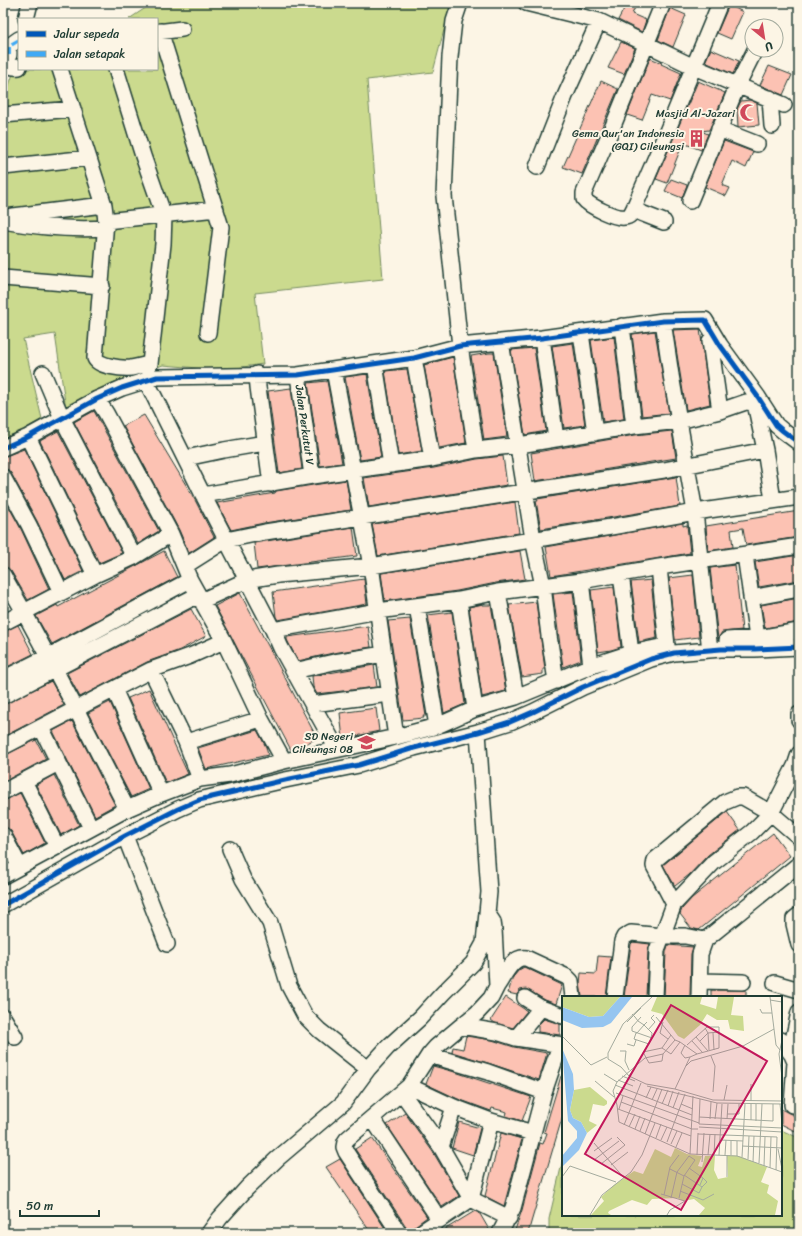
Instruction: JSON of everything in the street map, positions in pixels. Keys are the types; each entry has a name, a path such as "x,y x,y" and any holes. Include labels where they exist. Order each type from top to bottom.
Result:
{"street":[{"path":"26,18 30,3"},
{"path":"460,3 454,21 450,57 444,196 460,346 476,450"},
{"path":"526,3 599,21 694,67 738,84 784,105"},
{"path":"663,3 584,193 585,201 590,205 623,218 631,214 634,208 720,3"},
{"path":"537,168 565,96 599,21"},
{"path":"182,29 158,32 221,227 208,333"},
{"path":"18,40 9,46 9,55 6,60 12,68 18,67"},
{"path":"690,201 738,84 751,58"},
{"path":"60,70 104,205 106,225 102,286 94,354 96,361 100,364 129,368 150,364"},
{"path":"116,70 143,156 164,216 163,244 150,364 152,378 203,495 273,630 280,648 313,704 337,749"},
{"path":"770,98 772,126"},
{"path":"3,115 73,109"},
{"path":"719,129 757,144"},
{"path":"3,167 89,158"},
{"path":"3,217 104,205"},
{"path":"634,208 641,213 664,222"},
{"path":"3,221 18,224 62,227 106,225 216,209"},
{"path":"3,278 102,286"},
{"path":"3,448 28,437 97,399 122,388 152,378 298,374 414,358 460,346 542,338 663,321 705,320 756,400 776,425 799,444"},
{"path":"663,321 678,421 694,512 709,642"},
{"path":"622,326 634,426"},
{"path":"581,333 595,433"},
{"path":"542,338 556,439"},
{"path":"710,341 720,411"},
{"path":"501,342 543,586 556,681"},
{"path":"414,358 432,459"},
{"path":"375,364 391,465"},
{"path":"334,370 363,518 396,737"},
{"path":"42,373 62,418 134,557"},
{"path":"257,374 271,484"},
{"name":"Jalan Perkutut V","path":"298,374 312,476"},
{"path":"97,399 171,534 190,580 224,641 284,761"},
{"path":"203,495 312,476 432,459 476,450 518,445 634,426 678,421 720,411 756,400"},
{"path":"756,400 756,408 765,450 773,500"},
{"path":"28,437 95,575"},
{"path":"186,458 265,443"},
{"path":"185,566 226,540 265,532 363,518 686,466 765,450"},
{"path":"3,477 29,525 62,592"},
{"path":"3,696 200,598 247,580 289,574 371,566 799,496"},
{"path":"3,623 95,575 134,557 171,534"},
{"path":"273,630 378,611 459,600 498,592 581,581 659,567 799,546"},
{"path":"745,555 757,638"},
{"path":"659,567 667,646"},
{"path":"621,574 631,653"},
{"path":"3,577 24,612 76,709 127,809"},
{"path":"3,678 47,657 190,580"},
{"path":"581,581 591,666"},
{"path":"751,598 799,589"},
{"path":"498,592 516,697"},
{"path":"459,600 475,709"},
{"path":"417,606 437,726"},
{"path":"3,876 127,809 161,794 200,780 230,775 284,761 396,737 437,726 475,709 516,697 591,666 631,653 667,646 757,638 799,631"},
{"path":"3,747 151,670 190,656 224,641"},
{"path":"3,905 125,836 199,800 270,783 359,765 414,748 478,732 521,717 583,687 651,659 674,653 721,649 799,647"},
{"path":"294,671 334,662 384,654"},
{"path":"151,670 186,742 200,780"},
{"path":"114,690 161,794"},
{"path":"313,704 389,694"},
{"path":"799,714 799,720"},
{"path":"186,742 262,719"},
{"path":"42,727 58,763 91,828"},
{"path":"209,1233 220,1218 247,1188 343,1102 368,1069 420,1018 473,963 479,954 484,943 488,892 478,732"},
{"path":"655,996 657,950 674,904 714,862 752,832 771,813 795,766 799,754"},
{"path":"3,792 58,763"},
{"path":"24,781 56,847"},
{"path":"674,904 654,866 655,860 725,802 731,799 743,797 771,813 799,837"},
{"path":"3,835 20,867"},
{"path":"125,836 167,944"},
{"path":"230,849 243,879 270,923 289,986 305,1016 319,1030 368,1069"},
{"path":"699,996 700,954 705,940 799,864"},
{"path":"487,914 493,922 494,929 497,986"},
{"path":"799,915 794,919 799,945"},
{"path":"615,996 622,941 624,937 631,933 684,936 705,940"},
{"path":"399,1233 344,1147 347,1139 405,1090 436,1047 478,1012 491,998 513,962 519,958 526,958 567,977 571,981 573,996"},
{"path":"700,981 743,982"},
{"path":"775,983 799,990"},
{"path":"525,998 541,1008 562,1016"},
{"path":"516,1038 541,1008"},
{"path":"791,1103 788,1068 794,1062 786,1042 799,1012"},
{"path":"3,1017 15,1037"},
{"path":"461,1026 497,1032 516,1038 561,1045 544,1092 513,1208 500,1233"},
{"path":"429,1055 488,1072 544,1092"},
{"path":"405,1090 491,1121 533,1133"},
{"path":"405,1090 441,1147 471,1199 509,1218"},
{"path":"441,1147 454,1107"},
{"path":"372,1118 439,1219"},
{"path":"420,1233 471,1199 491,1121"}],"green space":[{"path":"153,3 451,3 433,72 367,80 383,279 255,293 263,364 223,370 163,365 112,383 66,409 55,334 23,339 42,419 3,442 3,91 8,88 18,60 18,70 158,70 158,18 130,18"},
{"path":"782,1130 799,1138 799,1233 549,1233 549,1219 562,1163 562,1216 782,1216"}],"building":[{"path":"627,3 637,3 632,14 646,20 642,32 618,20"},
{"path":"729,5 743,12 731,39 717,33"},
{"path":"670,8 686,15 673,47 658,40"},
{"path":"621,42 635,48 624,74 608,68"},
{"path":"711,49 739,61 733,74 705,62"},
{"path":"650,58 681,73 670,101 652,95 642,120 627,115"},
{"path":"769,66 792,75 783,95 760,85"},
{"path":"601,81 618,89 582,174 563,167"},
{"path":"698,81 725,93 709,130 701,131 708,134 701,150 683,143 667,183 656,179"},
{"name":"Masjid Al-Jazari","path":"750,100 757,103 759,125 738,127 737,109 741,101"},
{"path":"724,141 753,152 746,168 732,161 722,185 730,188 726,196 705,187"},
{"path":"671,179 687,185 682,198 665,191"},
{"path":"700,329 710,404 686,410 673,330"},
{"path":"655,331 669,413 642,416 632,334"},
{"path":"614,337 624,419 603,422 591,340"},
{"path":"573,343 585,425 564,428 552,346"},
{"path":"534,348 546,431 525,435 511,350"},
{"path":"494,353 507,437 484,440 471,356"},
{"path":"453,357 466,443 439,448 424,365"},
{"path":"407,369 422,451 398,455 385,371"},
{"path":"367,374 381,457 360,460 345,377"},
{"path":"327,381 342,463 320,466 308,383"},
{"path":"291,388 302,469 279,473 268,391"},
{"path":"94,411 159,531 138,544 74,422"},
{"path":"144,415 195,500 214,537 189,553 179,530 123,426"},
{"path":"58,431 122,553 99,563 40,441"},
{"path":"672,431 676,458 535,481 531,453 635,435"},
{"path":"24,449 83,571 65,580 37,521 11,473 7,469 3,468 3,457"},
{"path":"503,456 507,485 369,507 364,478"},
{"path":"676,477 680,506 541,529 536,501 538,501 537,499"},
{"path":"346,480 351,510 264,523 231,530 217,503 275,493 276,491"},
{"path":"3,496 21,529 49,589 28,600 11,571 5,567 3,562"},
{"path":"515,502 519,533 378,556 372,524"},
{"path":"799,511 799,537 746,545 743,528 731,530 733,547 708,551 706,526"},
{"path":"683,523 683,526 687,525 690,553 551,576 546,547"},
{"path":"353,527 357,556 257,569 254,543"},
{"path":"164,551 177,577 52,644 36,616 57,605 58,607"},
{"path":"520,551 525,579 457,591 385,601 381,573"},
{"path":"799,555 799,580 759,587 755,562"},
{"path":"735,565 742,630 722,632 718,639 710,568"},
{"path":"693,575 699,637 675,640 669,578"},
{"path":"364,579 367,604 278,620 276,617 273,592"},
{"path":"651,580 657,638 639,642 631,582"},
{"path":"614,587 621,647 598,652 591,590"},
{"path":"573,592 581,660 563,667 553,594"},
{"path":"240,593 317,738 294,750 291,750 215,606"},
{"path":"799,598 799,622 765,628 761,605"},
{"path":"536,602 545,669 543,669 543,674 522,677 509,605"},
{"path":"483,604 491,605 506,691 482,697 469,607"},
{"path":"191,609 206,636 180,650 147,662 80,697 67,673"},
{"path":"452,612 465,704 444,713 428,615"},
{"path":"410,619 426,716 423,716 424,718 403,720 388,621"},
{"path":"18,625 33,654 3,669 3,632"},
{"path":"368,626 371,647 333,653 298,661 287,640 287,637"},
{"path":"374,665 377,687 317,694 313,687 312,676"},
{"path":"51,681 64,705 3,737 3,705"},
{"path":"149,689 188,774 166,783 128,698"},
{"path":"110,702 149,789 131,797 88,713"},
{"path":"376,708 379,731 343,739 340,713"},
{"path":"72,721 115,805 95,816 53,731"},
{"path":"257,730 266,747 268,755 206,769 198,748"},
{"path":"36,740 46,759 3,782 3,756"},
{"path":"54,775 79,825 61,835 36,785"},
{"path":"20,793 45,843 24,855 11,831 5,827 3,822 3,801"},
{"path":"727,812 740,830 708,855 689,875 675,886 663,865"},
{"path":"773,833 790,856 699,930 691,928 680,914 682,909 692,898"},
{"path":"633,942 650,944 648,950 646,996 624,996 631,944"},
{"path":"668,945 693,947 691,954 690,996 664,996 666,952"},
{"path":"598,956 611,957 606,996 582,996 580,983 581,973 596,974"},
{"path":"524,967 562,985 556,1004 545,1000 526,989 520,990 517,995 508,993 513,977"},
{"path":"711,990 746,990 746,996 711,996"},
{"path":"506,997 527,1011 513,1028 495,1023 491,1020"},
{"path":"544,1019 560,1024 560,1035 538,1032 538,1025"},
{"path":"466,1036 492,1040 514,1047 547,1053 539,1080 452,1052 453,1047 463,1049"},
{"path":"433,1066 531,1097 522,1121 506,1116 507,1112 492,1108 491,1111 458,1099 426,1084"},
{"path":"562,1076 562,1118 528,1233 514,1233 522,1210 540,1143 543,1144 547,1133 544,1132"},
{"path":"782,1110 799,1118 799,1133 782,1124"},
{"path":"405,1113 433,1152 459,1196 442,1207 387,1125"},
{"path":"459,1122 480,1128 473,1155 452,1148"},
{"path":"501,1133 522,1139 504,1206 485,1196"},
{"path":"372,1138 427,1217 415,1226 411,1233 408,1233 407,1228 355,1149"},
{"path":"340,1159 388,1233 371,1233 326,1167"},
{"path":"475,1211 480,1214 491,1233 439,1233"}],"marked path":[{"path":"9,55 9,46 18,41"}],"cycle path":[{"path":"3,448 28,437 97,399 122,388 157,377 298,375 414,358 460,346 542,338 663,321 705,320 720,345 758,397 776,425 799,443"},
{"path":"3,905 125,836 199,800 359,765 414,748 478,732 510,722 583,687 651,659 674,653 721,649 799,647"}],"place":[{"name":"Masjid Al-Jazari","path":"748,113"},
{"name":"Gema Qur'an Indonesia (GQI) Cileungsi","path":"697,139"},
{"name":"SD Negeri Cileungsi 08","path":"366,742"}]}
